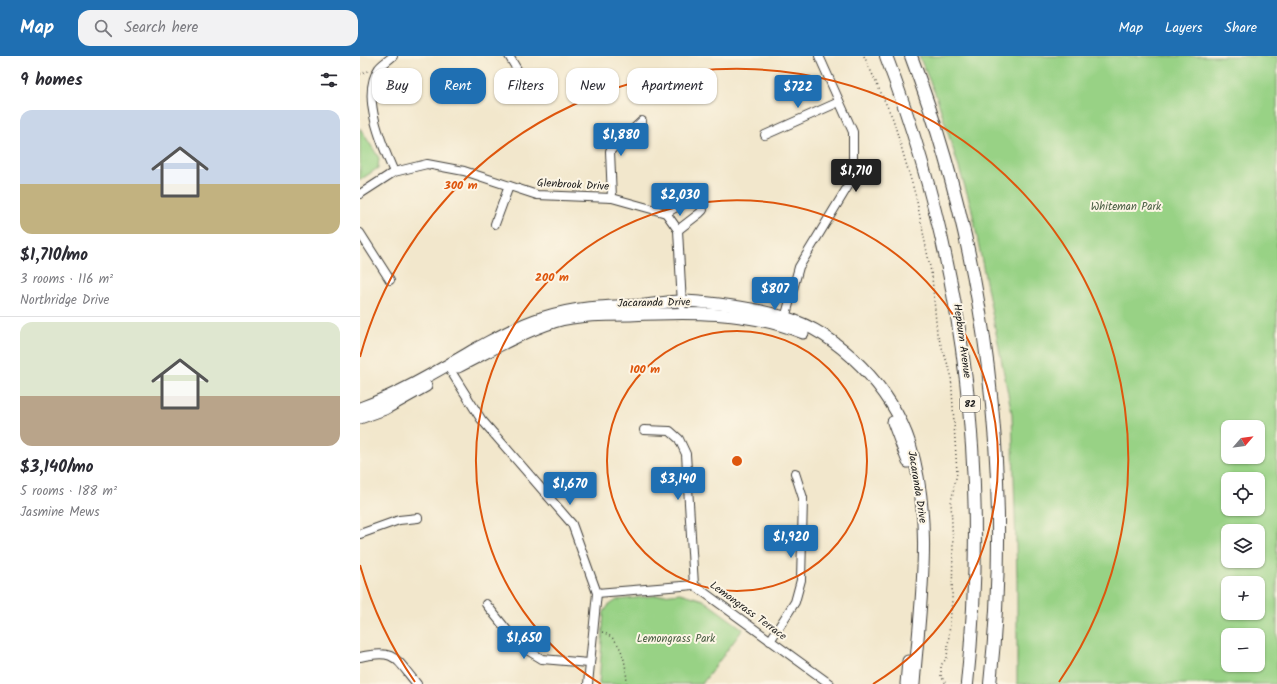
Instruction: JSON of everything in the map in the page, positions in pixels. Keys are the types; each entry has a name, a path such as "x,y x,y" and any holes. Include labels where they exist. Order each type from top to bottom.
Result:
{"main road":[{"name":"Hepburn Avenue","path":"886,56 913,131 936,208 953,287 966,367 974,447 976,527 974,608 967,684"},
{"name":"Hepburn Avenue","path":"911,56 935,124 958,203 976,283 989,364 996,445 999,527 996,609 990,684"}],"street":[{"path":"393,56 379,68 372,79 369,99 374,124 394,172"},
{"path":"509,56 516,68"},
{"path":"785,321 798,267 853,178 853,132 819,56"},
{"path":"765,135 839,102"},
{"path":"612,198 610,151 642,121"},
{"name":"Glenbrook Drive","path":"360,194 394,172 428,164 464,171 537,195 612,198 666,213"},
{"path":"495,224 509,186"},
{"path":"678,230 703,210 701,204 695,200 689,201 666,213 678,230 682,313"},
{"path":"360,233 390,280"},
{"name":"Jacaranda Drive","path":"360,418 385,409 449,368 526,323 557,313 612,304 646,305 682,301 734,307 815,331 837,345 867,372 894,408 910,443 918,481 923,538 914,684"},
{"name":"Jacaranda Drive","path":"360,408 525,332 556,322 594,316 682,313 785,321 826,346 848,362 869,383 882,400 895,425 908,460 916,520 916,566 906,684"},
{"path":"449,368 481,419 572,524 597,593 588,684"},
{"path":"644,430 670,431 679,439 686,454 694,585"},
{"path":"770,641 795,602 801,580 803,498 795,473"},
{"path":"360,534 399,520 418,518"},
{"name":"Lemongrass Terrace","path":"597,593 694,585 830,684"},
{"path":"486,604 519,645 542,658 590,663"},
{"path":"360,657 379,653 393,656 417,684"}],"path":[{"path":"864,56 892,119 916,197 932,276 937,332 951,374 957,474 951,502 953,547 952,600 947,658 941,665 941,676 946,684"},
{"path":"594,630 612,637 618,644 623,654 627,684"}],"green space":[{"name":"Whiteman Park","path":"919,56 1277,56 1277,684 1017,684 1017,577 1012,414 971,206 937,98"},
{"path":"360,128 379,158 378,168 360,180"},
{"name":"Lemongrass Park","path":"680,593 703,600 743,629 702,684 599,684 604,612 608,606 617,600"}]}
